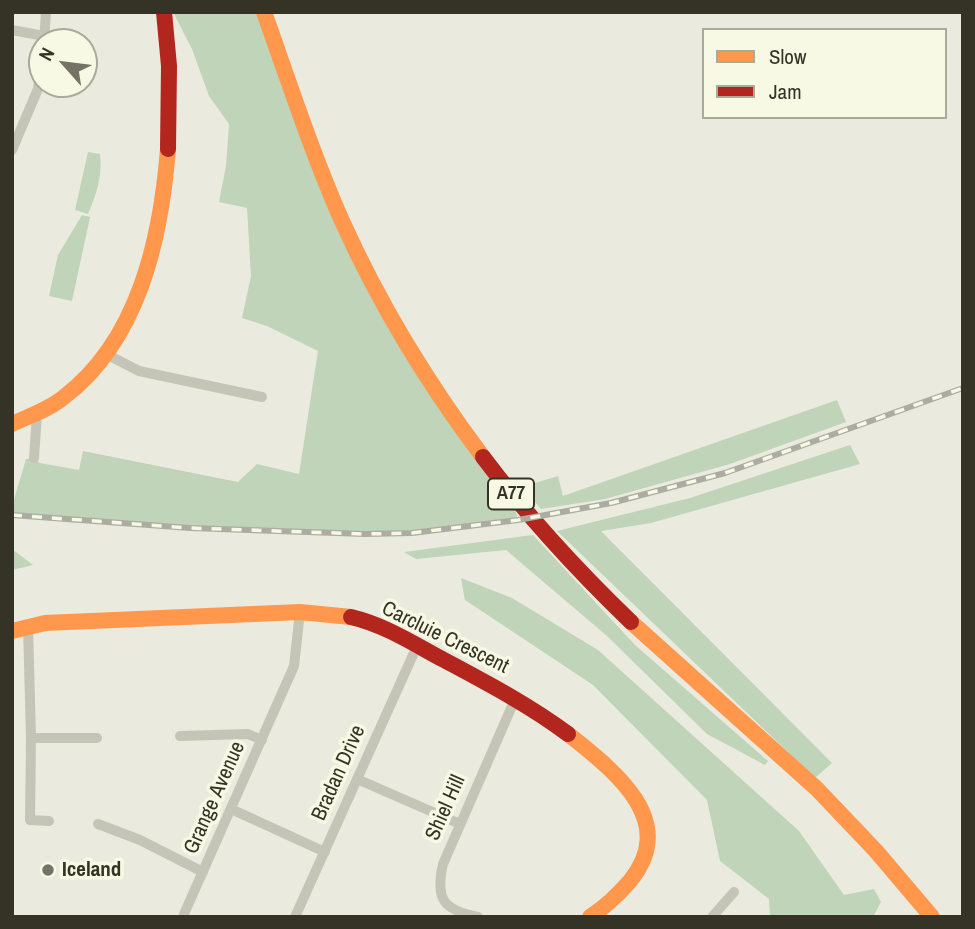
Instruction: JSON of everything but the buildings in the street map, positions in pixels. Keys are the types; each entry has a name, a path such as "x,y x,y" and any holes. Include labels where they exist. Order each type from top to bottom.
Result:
{"main road":[{"path":"12,425 57,403 84,381 123,329 142,286 164,187 171,106 170,55 164,12"},
{"name":"A77","path":"264,12 318,164 355,248 426,378 467,439 511,494 577,568 818,789 900,876 932,917"},
{"name":"Carcluie Crescent","path":"20,628 45,623 300,612 332,613 359,620 417,646 538,711 585,746 617,776 644,814 649,835 645,859 622,890 590,917"}],"street":[{"path":"12,150 34,98"},
{"path":"106,354 139,371 262,397"},
{"path":"34,458 37,414"},
{"name":"Grange Avenue","path":"184,915 294,666 300,612"},
{"path":"20,628 31,738 30,820 49,821"},
{"name":"Bradan Drive","path":"296,917 417,646"},
{"name":"Shiel Hill","path":"478,917 450,908 442,898 438,885 443,864 516,697"},
{"name":"Grange Avenue","path":"180,736 248,734 262,740"},
{"path":"31,738 97,738"},
{"path":"357,779 460,824"},
{"path":"231,808 325,852"},
{"name":"Grange Avenue","path":"97,824 140,840 203,872"},
{"path":"712,917 734,892"}],"green space":[{"path":"173,12 264,12 355,248 511,494 518,520 410,533 365,534 298,533 12,515 12,506 26,459 34,458 40,463 79,470 83,451 238,482 257,464 299,474 318,351 267,326 242,318 251,276 247,208 219,202 226,166 229,124 209,96 192,49"},
{"path":"88,152 100,154 101,169 88,214 75,210"},
{"path":"82,215 90,217 72,301 49,296 58,255"},
{"path":"837,400 846,422 730,464 605,499 541,509 522,487 558,476 563,496"},
{"path":"850,445 860,464 651,523 601,531 832,763 815,778 557,531 690,498"},
{"path":"533,535 635,645 768,761 765,765 707,734 607,636 506,550 416,559 404,552"},
{"path":"12,549 33,565 12,570"},
{"path":"461,578 512,598 598,650 799,831 844,895 874,889 881,902 873,917 770,917 769,899 720,861 707,800 593,685 465,600"}],"railway":[{"path":"12,515 190,528 365,534 412,533 518,520 611,503 725,473 963,388"}],"traffic: slow":[{"path":"264,12 321,170 372,283 406,343 483,457"},
{"path":"12,424 58,401 90,374 111,347 142,285 152,252 165,183 168,149"},
{"path":"12,631 45,623 300,612 351,617"},
{"path":"631,622 817,789 876,851 932,917"},
{"path":"568,734 621,780 635,798 644,817 648,837 644,859 630,881 611,901 590,917"}],"traffic: jam":[{"path":"164,12 169,66 168,149"},
{"path":"483,457 554,543 631,622"},
{"path":"351,617 410,641 508,695 568,734"}],"place":[{"name":"Iceland","path":"48,870"}]}
